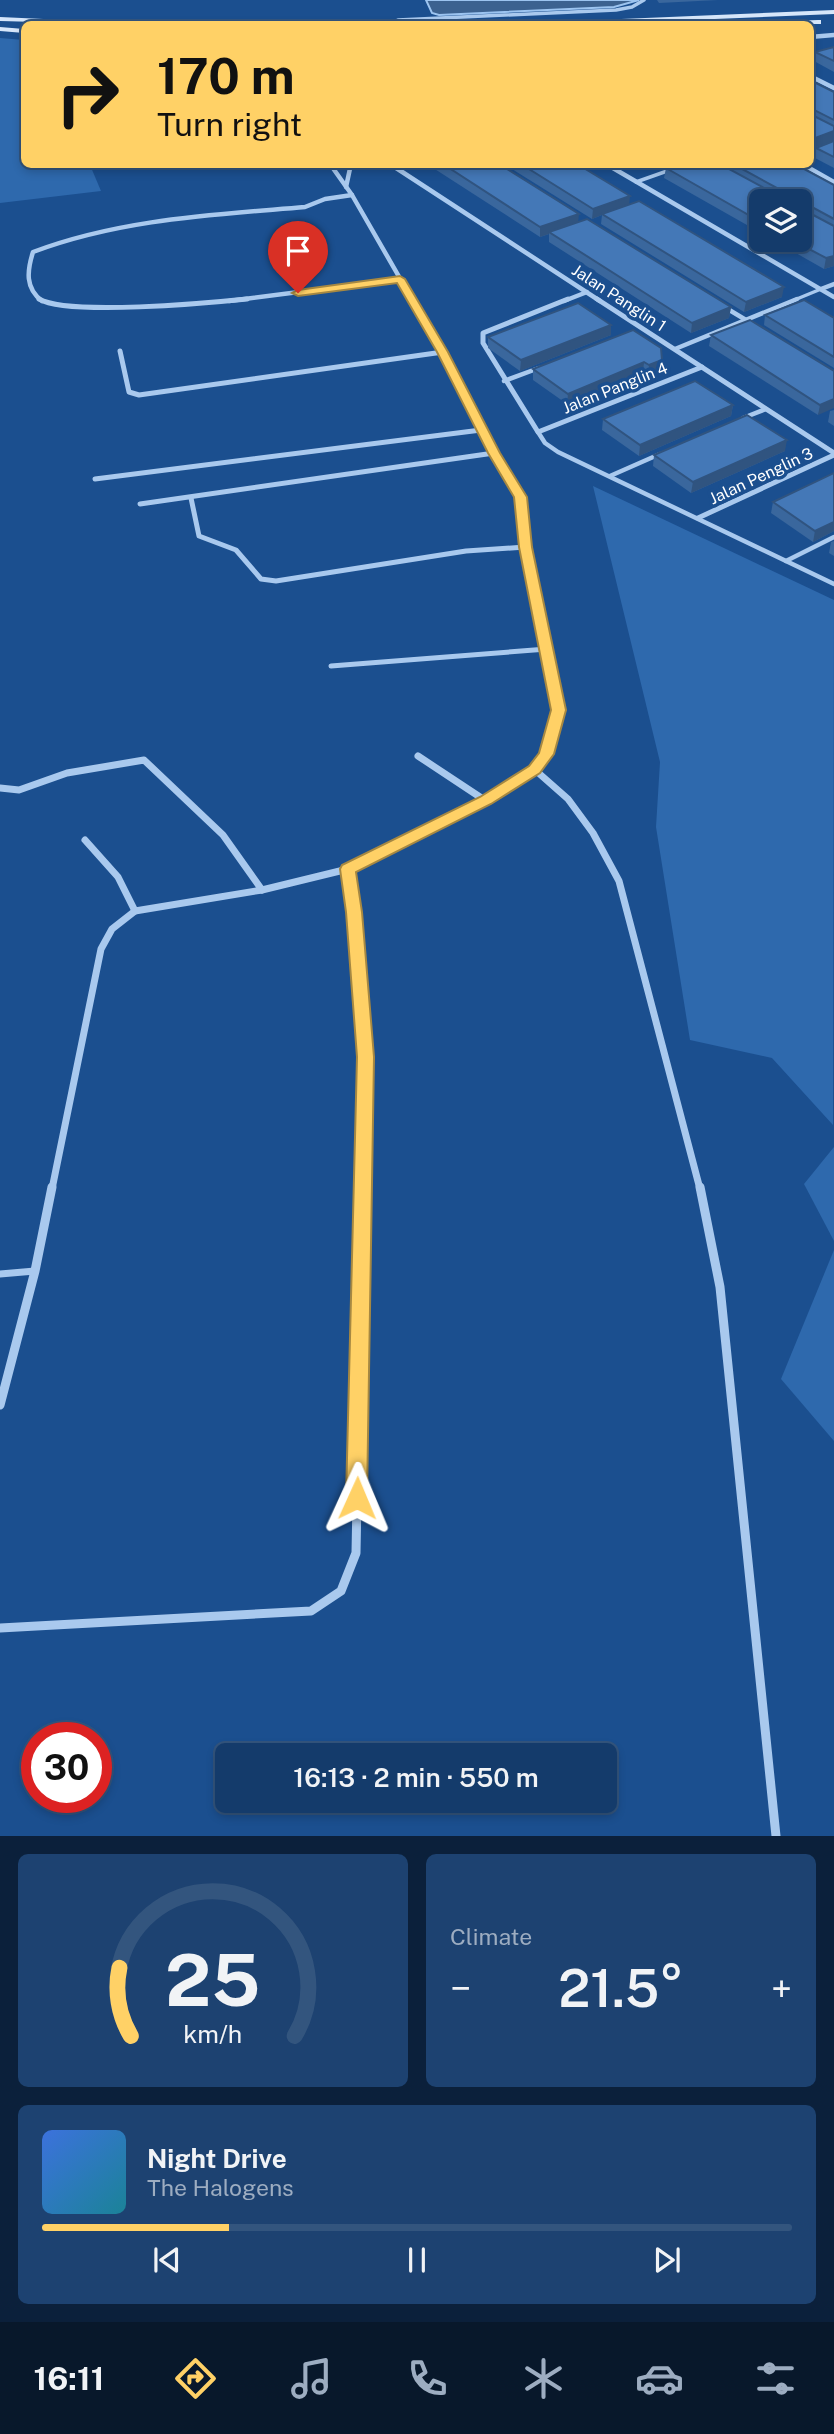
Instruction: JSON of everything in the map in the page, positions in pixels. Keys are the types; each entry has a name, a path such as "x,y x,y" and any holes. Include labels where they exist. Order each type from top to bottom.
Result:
{"main road":[{"path":"621,21 834,12"},
{"path":"0,19 43,21"},
{"path":"814,22 834,21"},
{"path":"0,29 21,30"}],"street":[{"path":"814,37 834,35"},
{"path":"814,78 834,88"},
{"path":"0,1405 35,1270 101,949 112,929 135,911 262,890 348,869 486,801 534,769 546,754 559,710 525,547 521,497 481,430 443,352 352,195 333,168"},
{"path":"346,187 350,168"},
{"name":"Jalan Panglin 1","path":"396,168 834,454"},
{"path":"613,168 834,297"},
{"path":"809,168 834,182"},
{"path":"352,195 325,199 305,207 157,222 77,235 33,252 27,267 27,279 31,291 47,303 98,307 199,304 400,279"},
{"path":"821,289 834,284"},
{"path":"538,432 504,381 483,343 483,333 587,292"},
{"path":"120,351 126,387 129,393 139,395 443,352"},
{"name":"Jalan Panglin 4","path":"538,432 702,367"},
{"path":"95,479 481,430"},
{"path":"140,505 494,453"},
{"name":"Jalan Penglin 3","path":"698,518 834,454"},
{"path":"191,498 200,537 204,541 230,547 243,556 261,579 276,581 466,551 525,547"},
{"path":"331,666 547,649"},
{"path":"418,756 486,801"},
{"path":"0,788 12,791 28,790 64,773 144,760 208,817 243,856 262,890"},
{"path":"534,769 568,799 593,833 619,881 703,1200 720,1287 776,1836"},
{"path":"85,840 118,877 135,911"},
{"path":"0,1628 311,1611 341,1591 356,1553 365,1057 354,912 348,869"}],"lane":[{"path":"396,21 625,9 644,0"},
{"path":"814,152 834,145"},
{"path":"636,182 673,169"},
{"path":"675,349 821,289"},
{"path":"723,306 757,327"},
{"path":"630,333 643,328"},
{"path":"504,381 542,367"},
{"path":"742,419 766,409"},
{"path":"538,432 545,443 558,452 834,584"},
{"path":"610,476 670,450"},
{"path":"786,561 834,537"},
{"path":"0,1274 35,1270"}],"shaded area":[{"path":"426,0 639,0 614,7 439,15 432,13"},
{"path":"0,38 21,40 21,168 91,168 101,191 0,203"},
{"path":"593,486 834,600 833,1125 772,1058 690,1040 656,827 660,762"},
{"path":"834,1147 834,1241 804,1184"},
{"path":"834,1250 834,1441 781,1379"}],"building":[{"path":"834,47 834,61 815,52"},
{"path":"814,82 834,92 834,120 814,110"},
{"path":"814,116 834,126 834,131 814,138"},
{"path":"834,141 834,157 816,148"},
{"path":"449,168 505,168 579,214 540,227"},
{"path":"527,168 584,168 630,196 593,209"},
{"path":"666,168 727,168 766,189 749,189 749,215"},
{"path":"740,168 802,168 834,185 834,219 812,207 812,189 779,189"},
{"path":"639,201 784,287 746,302 602,214"},
{"path":"812,214 834,226 834,256 826,258 812,251"},
{"path":"587,219 731,307 692,323 549,232"},
{"path":"804,300 834,318 834,357 765,315"},
{"path":"578,303 611,325 521,360 488,337"},
{"path":"750,320 834,371 834,399 820,405 711,335"},
{"path":"633,330 661,348 662,360 649,365 644,362 568,394 533,369"},
{"path":"695,381 733,405 640,445 603,419"},
{"path":"747,415 787,440 693,482 654,455"},
{"path":"834,473 834,522 815,531 773,502"}],"route":[{"path":"298,293 400,279 443,352 481,430 521,497 525,547 559,710 546,754 534,769 486,801 348,869 348,885 354,912 365,1057 357,1498"}]}
